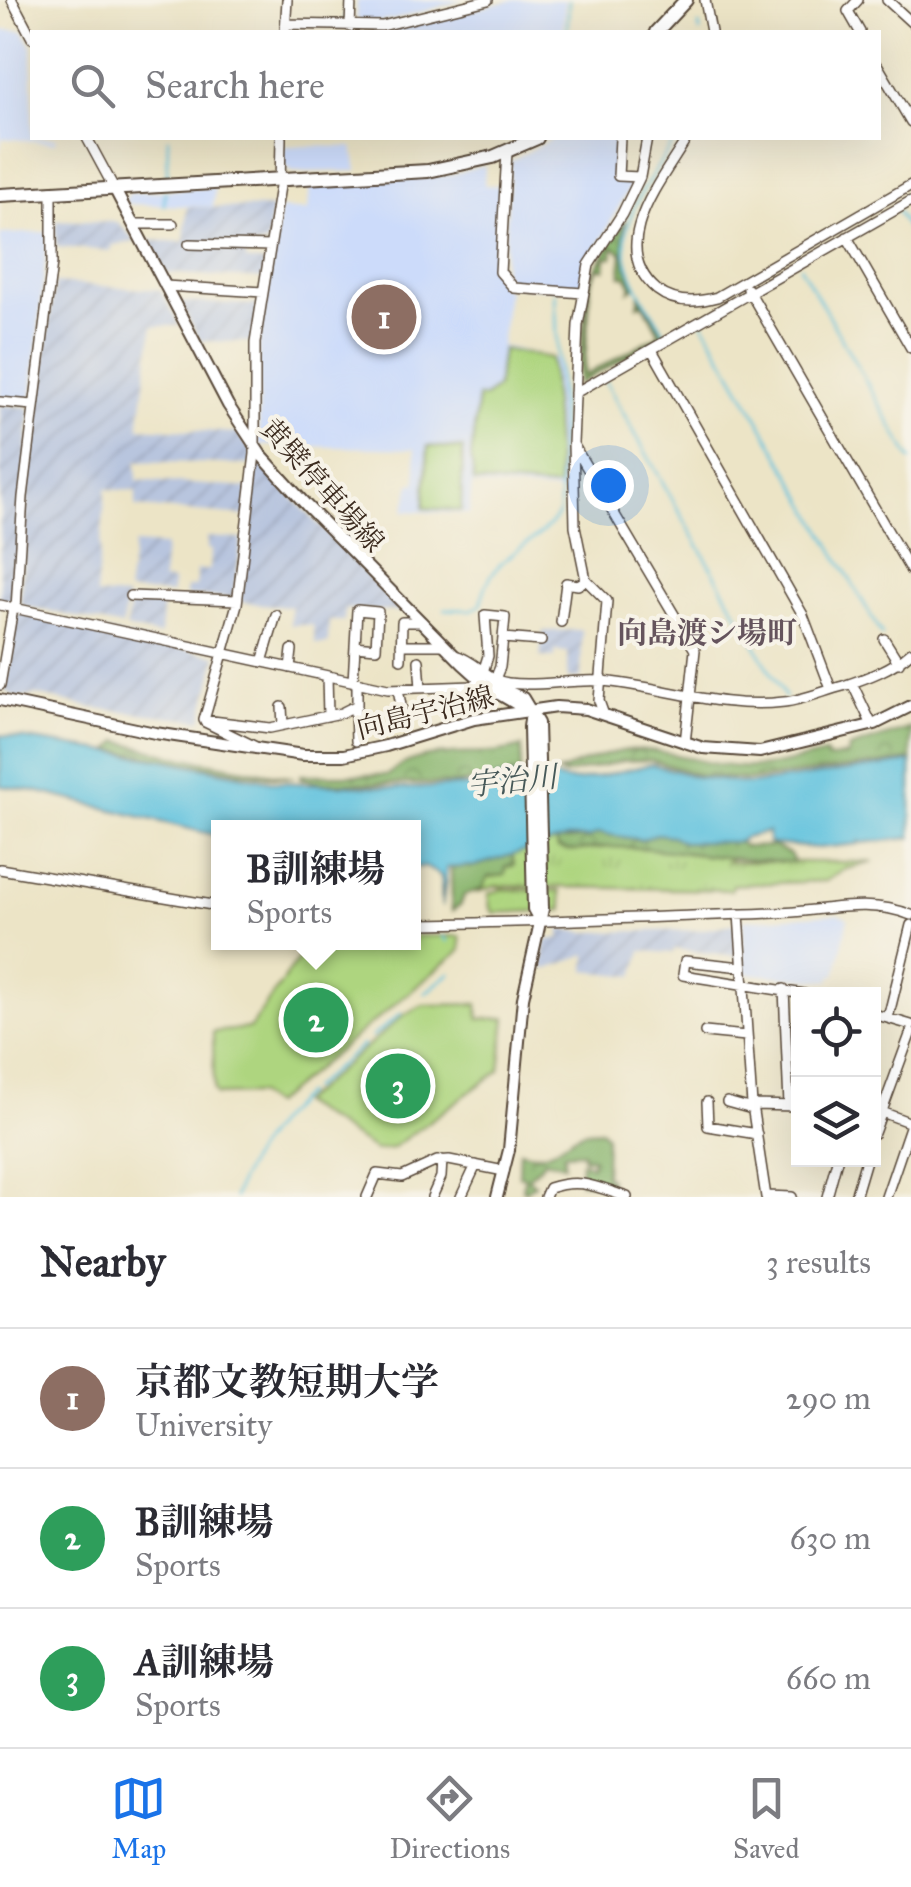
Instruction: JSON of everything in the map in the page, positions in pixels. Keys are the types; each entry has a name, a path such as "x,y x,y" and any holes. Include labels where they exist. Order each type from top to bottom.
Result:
{"highway":[{"path":"667,27 686,0"},
{"path":"0,195 428,171 470,164 533,140"}],"main road":[{"name":"黄檗停車場線","path":"114,188 228,406 255,446 307,506 444,645 533,719"},
{"name":"黄檗停車場線","path":"481,675 523,698 533,719"},
{"path":"506,714 508,699"},
{"name":"向島宇治線","path":"0,700 155,733 303,755 344,754 386,746 456,723 506,714 533,719 556,707 604,714 685,743 760,752 872,725 911,706"},
{"path":"497,1197 510,1146 520,1018 538,914 533,719"}],"street":[{"path":"12,0 30,34"},
{"path":"287,0 286,28 393,24 488,0"},
{"path":"346,27 351,0"},
{"path":"705,0 711,30"},
{"path":"858,0 844,6 859,30"},
{"path":"887,0 911,22"},
{"path":"881,71 911,122"},
{"path":"87,140 114,188"},
{"path":"204,720 238,600 255,446 256,343 280,179 281,140"},
{"path":"620,140 618,176 640,177"},
{"path":"647,140 630,217 640,267 664,295 692,302 748,289 799,265 911,201"},
{"path":"604,714 599,702 606,601 586,580 575,526 573,444 583,293 590,265 686,140"},
{"path":"506,152 500,272 514,288 583,293"},
{"path":"575,393 702,321 911,185"},
{"path":"0,685 15,606 52,264 52,192"},
{"path":"133,224 173,224"},
{"path":"847,238 911,348"},
{"path":"189,244 270,246"},
{"path":"165,286 263,292"},
{"path":"748,289 911,571"},
{"path":"652,350 804,615 831,689"},
{"path":"0,402 34,405"},
{"path":"573,444 695,650 685,743"},
{"path":"561,622 566,582 578,585 586,580"},
{"path":"130,596 238,600"},
{"path":"0,605 263,660 291,662 328,676 398,690 421,685 474,686 488,656 485,615 505,617 500,668 495,679"},
{"path":"355,646 376,648 378,612 357,610 355,646 354,680 356,741"},
{"path":"263,660 276,616"},
{"path":"401,659 402,622 422,622"},
{"path":"525,640 526,626"},
{"path":"503,638 541,641"},
{"path":"884,639 899,663"},
{"path":"401,645 444,645"},
{"path":"481,675 506,683 601,681 689,697 747,703 786,702 852,683 899,663 911,652"},
{"path":"419,662 421,685"},
{"path":"328,676 328,716"},
{"path":"852,683 872,725"},
{"path":"398,690 402,711"},
{"path":"204,720 270,728 355,707"},
{"path":"282,708 283,725"},
{"path":"204,720 260,750"},
{"path":"0,868 211,905"},
{"path":"421,923 538,914 739,914 862,905 891,907 911,915"},
{"path":"739,914 752,1107 766,1196 792,1197"},
{"path":"881,1015 899,995 911,925"},
{"path":"742,967 686,961 683,975 791,991"},
{"path":"784,989 791,1089"},
{"path":"881,1016 911,1028 881,1103"},
{"path":"705,1032 746,1036"},
{"path":"707,1102 708,1126 757,1134"},
{"path":"726,1102 752,1107 791,1103"},
{"path":"881,1109 911,1123 886,1197"},
{"path":"367,1197 377,1174 402,1177 442,1160 504,1171"},
{"path":"432,1197 441,1177 442,1160"},
{"path":"461,1197 476,1164"},
{"path":"828,1197 834,1167"},
{"path":"854,1197 864,1167"},
{"path":"545,1197 548,1188 559,1184 598,1184 627,1197"}],"shaded area":[{"path":"357,0 464,0 371,23 360,22 356,17"},
{"path":"513,0 565,0 563,30 389,30"},
{"path":"0,30 23,31 30,43 30,140 56,140 55,143 2,138 0,154"},
{"path":"550,140 618,140 616,178 634,179 588,264 581,290 513,286 503,272 511,161"},
{"path":"284,146 353,147 357,171 293,172 283,164"},
{"path":"485,165 484,185 501,186 497,275 508,290 501,346 556,358 563,492 472,485 469,514 404,511 411,484 417,483 415,449 259,445 259,345 280,209 308,211 310,184 449,175"},
{"path":"215,187 213,207 127,204 125,200 130,193"},
{"path":"187,207 272,208 267,244 246,249 246,260 265,263 263,279 164,273 148,240 184,242"},
{"path":"56,220 118,222 136,242 112,245 111,251 56,247"},
{"path":"48,232 32,398 27,403 0,401 0,234"},
{"path":"55,283 160,290 180,326 153,326 139,427 238,433 252,452 251,465 137,461 137,480 249,488 246,516 136,507 136,491 106,489 96,595 127,597 122,627 20,605 28,482"},
{"path":"180,302 258,305 254,342 200,341"},
{"path":"0,405 30,410 14,606 0,603"},
{"path":"256,461 402,612 345,609 344,621 329,621 328,644 315,644 313,625 290,625 291,607 240,602"},
{"path":"207,537 242,539 233,598 186,596 186,587 196,587 197,570 210,570"},
{"path":"134,544 165,546 162,580 172,581 172,594 127,592"},
{"path":"130,600 163,600 160,636 126,628"},
{"path":"18,612 217,656 202,720 93,708 36,695 17,699 3,689"},
{"path":"582,630 581,679 568,679 568,652 555,651 555,658 540,657 543,631"},
{"path":"838,914 848,918 836,975 829,981 743,973 743,920"},
{"path":"738,923 738,956 674,949 673,953 642,951 634,976 586,971 587,954 542,968 546,940 560,938 561,929 699,930"}],"green space":[{"path":"625,220 624,254 636,286 630,290 632,286 626,276 621,276 622,253 613,247 612,257 606,257 605,269 598,268 591,282 584,376 660,334 643,303 638,305 640,295 665,335 578,384 589,280"},
{"path":"502,349 551,358 558,488 474,482 471,457 478,397 484,398 497,387"},
{"path":"428,446 463,449 461,511 424,508"},
{"path":"911,728 911,760 751,780 701,776 651,760 623,761 563,775 558,772 602,756 637,749 740,767 773,765 825,754 828,759 848,755 849,748"},
{"path":"119,741 174,756 294,778 111,750"},
{"path":"522,747 520,774 457,784 320,783 300,778 388,775 418,758"},
{"path":"598,833 642,840 656,834 682,842 774,846 790,854 794,862 633,848 571,850 558,848 556,841 589,838"},
{"path":"556,841 558,848 568,850 642,845 732,858 727,862 874,862 846,869 826,881 732,885 731,890 496,886 478,892 488,877 504,875 506,868 514,865 512,854"},
{"path":"512,854 514,865 506,868 505,875 488,877 482,889 464,895 452,911 451,867 475,866"},
{"path":"502,889 560,891 563,910 494,913 488,894"},
{"path":"421,936 460,936 461,950 272,1105 257,1094 217,1095 214,1091 213,1032 250,1028 304,950 421,950"},
{"path":"478,1004 479,1019 506,1018 500,1070 392,1148 375,1150 300,1103 405,1014 423,1005"},
{"path":"601,1130 606,1136 605,1176 610,1179 609,1187 598,1182 580,1182 581,1162 592,1166 592,1158 583,1159 583,1152 564,1153 564,1165 545,1160 528,1178 535,1184 522,1189 525,1177 519,1175 520,1151 548,1152 583,1132"}],"water":[{"name":"宇治川","path":"0,735 164,760 274,782 409,788 466,786 490,792 502,788 478,786 498,778 553,776 578,781 652,764 696,777 750,784 911,762 911,838 819,848 772,844 768,842 768,832 739,842 682,842 656,834 642,840 598,833 475,866 447,868 442,907 441,876 421,867 421,820 211,820 211,834 36,791 0,786"}],"waterway":[{"path":"345,21 346,0"},
{"path":"567,30 569,0"},
{"path":"699,25 700,30"},
{"path":"167,178 168,140"},
{"path":"667,336 634,279 625,243 632,212 675,140"},
{"path":"164,205 165,191"},
{"path":"897,211 911,236"},
{"path":"800,266 911,460"},
{"path":"445,609 471,610 481,605 485,587 502,562 538,536 559,513 561,423 555,293"},
{"path":"702,321 882,635"},
{"path":"605,381 785,697"},
{"path":"443,936 447,941"},
{"path":"425,993 450,973"},
{"path":"372,1037 402,1013"},
{"path":"311,1089 363,1045"},
{"path":"234,1197 262,1141 305,1094"}],"place":[{"name":"京都文教短期大学","path":"384,317"},
{"name":"B訓練場","path":"316,1020"},
{"name":"A訓練場","path":"398,1086"}],"district":[{"name":"向島渡シ場町","path":"707,633"}]}
